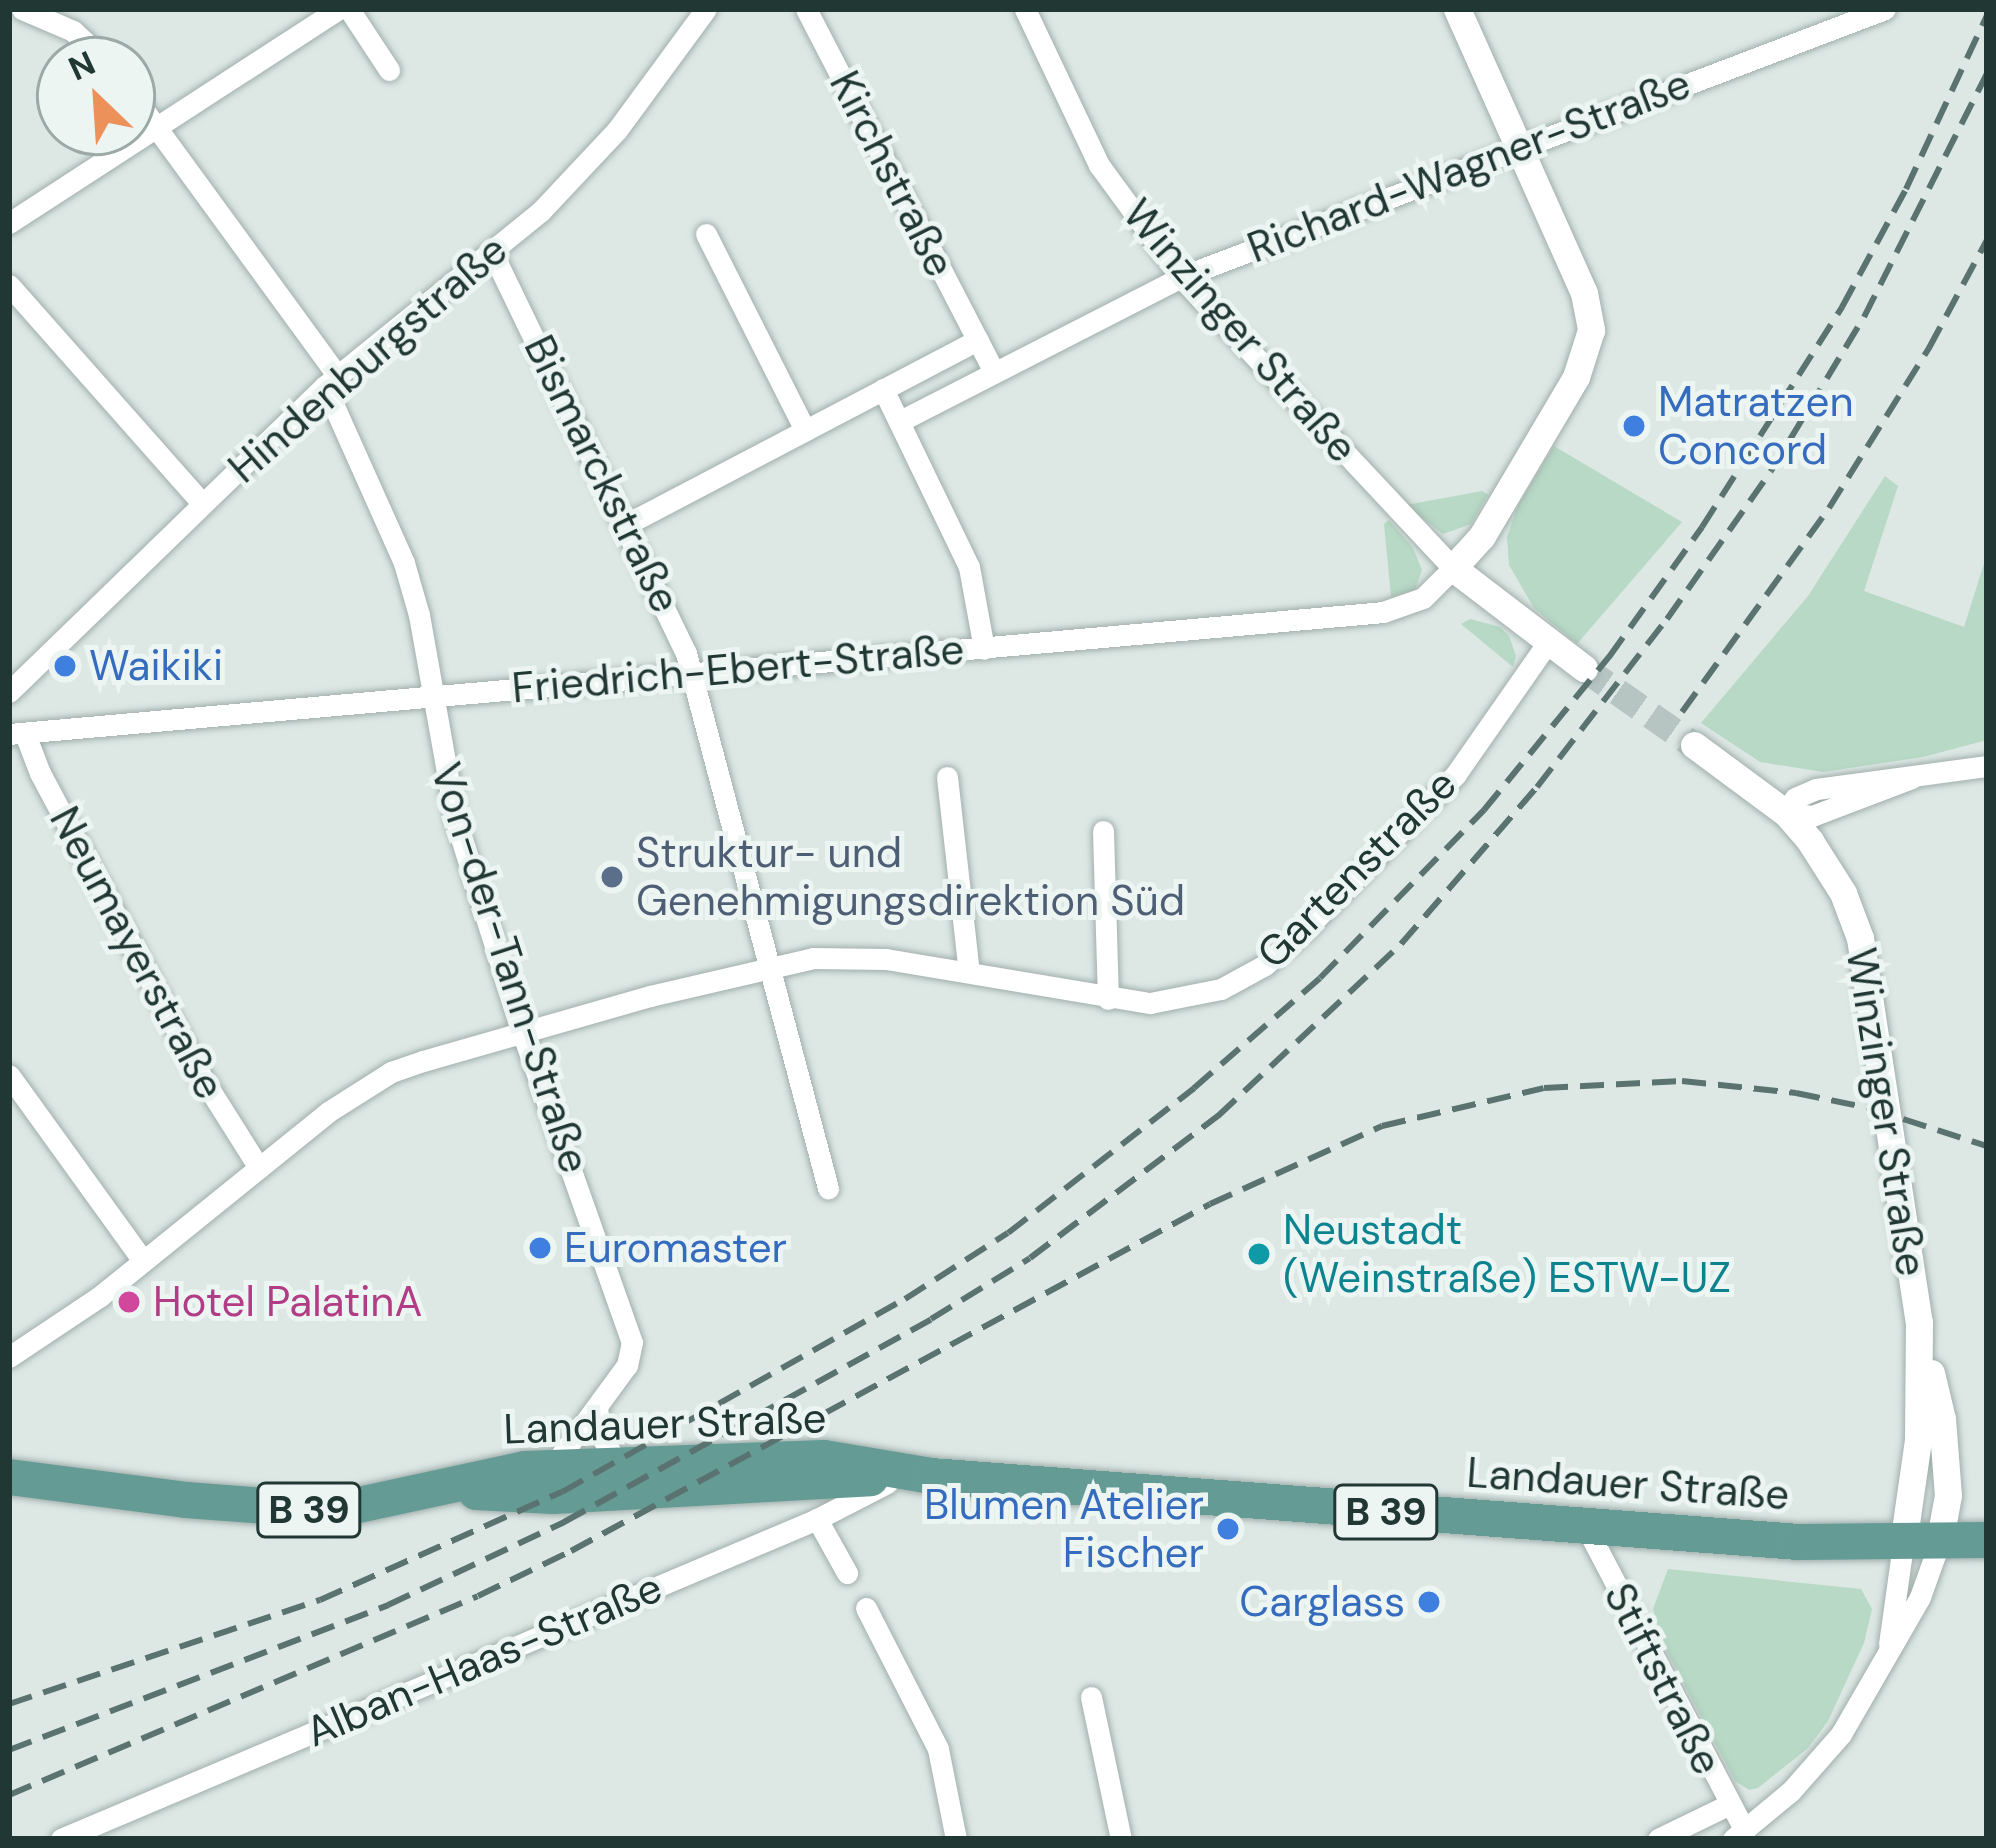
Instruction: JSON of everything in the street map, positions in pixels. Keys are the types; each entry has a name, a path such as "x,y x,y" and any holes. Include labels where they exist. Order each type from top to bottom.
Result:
{"main road":[{"name":"Landauer Straße","path":"9,1477 309,1510 353,1509 494,1473 553,1466 824,1458 903,1473 1586,1525 1921,1544 1987,1540"},
{"name":"Landauer Straße","path":"430,1490 553,1496 824,1484 903,1473"}],"street":[{"path":"156,126 339,9"},
{"path":"349,9 389,70"},
{"name":"Hindenburgstraße","path":"9,692 332,380 492,252 581,171 706,9"},
{"name":"Kirchstraße","path":"806,9 978,340"},
{"name":"Winzinger Straße","path":"1025,9 1099,165 1181,277 1454,568"},
{"path":"1457,9 1584,292 1591,330 1584,362 1482,536 1454,568 1585,668"},
{"name":"Richard-Wagner-Straße","path":"900,421 1181,277 1520,147 1839,17 1885,9"},
{"path":"28,10 78,36"},
{"name":"Von-der-Tann-Straße","path":"156,126 332,380 404,563 419,615 456,822 522,1032 632,1342 627,1365 553,1466"},
{"path":"9,223 111,156"},
{"path":"706,234 806,430"},
{"name":"Bismarckstraße","path":"492,252 627,524 692,674 828,1189"},
{"path":"9,285 202,503"},
{"path":"627,524 978,340 994,371"},
{"path":"883,389 969,567 984,649"},
{"path":"1482,536 1483,572 1508,613"},
{"name":"Friedrich-Ebert-Straße","path":"17,734 1398,610 1423,598 1454,568"},
{"name":"Gartenstraße","path":"9,1357 143,1261 328,1112 392,1072 522,1032 766,965 852,956 969,972 1108,999 1150,1004 1193,999 1265,965 1456,774 1548,642"},
{"name":"Neumayerstraße","path":"17,734 203,1079 259,1168"},
{"name":"Winzinger Straße","path":"1694,746 1786,813 1826,861 1860,938 1919,1322 1942,1419 1947,1510 1921,1544"},
{"path":"1786,813 1812,817 1912,778 1987,766"},
{"path":"947,777 969,972"},
{"path":"1103,831 1108,999"},
{"path":"9,1075 143,1261"},
{"path":"597,1408 601,1436 618,1464"},
{"name":"Alban-Haas-Straße","path":"62,1839 817,1519 903,1473"},
{"path":"817,1519 847,1574"},
{"name":"Stiftstraße","path":"1586,1525 1739,1835 1831,1747 1920,1597 1921,1544"},
{"name":"Stiftstraße","path":"1888,1650 1921,1544"},
{"path":"866,1608 938,1749 956,1839"},
{"path":"1091,1696 1121,1839"},
{"path":"1658,1839 1728,1805"}],"green space":[{"path":"1554,446 1682,522 1577,644 1534,608 1509,565 1507,537 1518,505"},
{"path":"1885,476 1898,486 1864,591 1964,627 1987,554 1987,740 1923,757 1823,772 1760,762 1701,723 1808,596"},
{"path":"1482,491 1488,495 1471,524 1443,534 1406,505"},
{"path":"1389,520 1413,548 1422,570 1415,590 1391,597 1384,524"},
{"path":"1470,619 1500,627 1509,636 1516,656 1513,667 1461,624"},
{"path":"1668,1569 1861,1589 1872,1609 1864,1643 1828,1721 1808,1748 1758,1788 1749,1790 1735,1781 1661,1640 1653,1609"}],"tunnel":[{"path":"1584,668 1694,745"}],"railway":[{"path":"9,1704 320,1600 562,1492 905,1299 1008,1233 1194,1088 1320,978 1484,810 1609,657 1702,527 1842,307 1906,189 1987,15"},
{"path":"9,1750 388,1605 564,1522 931,1319 1030,1258 1218,1116 1401,944 1537,787 1667,619 1771,471 1864,317 1987,74"},
{"path":"1682,712 1829,508 1929,348 1987,240"},
{"path":"9,1795 478,1596 571,1551 1210,1204 1382,1126 1544,1088 1682,1081 1796,1093 1869,1108 1987,1146"}],"place":[{"name":"Matratzen Concord","path":"1634,426"},
{"name":"Waikiki","path":"65,666"},
{"name":"Struktur- und Genehmigungsdirektion Süd","path":"612,877"},
{"name":"Euromaster","path":"540,1248"},
{"name":"Neustadt (Weinstraße) ESTW-UZ","path":"1259,1254"},
{"name":"Hotel PalatinA","path":"129,1302"},
{"name":"Blumen Atelier Fischer","path":"1228,1529"},
{"name":"Carglass","path":"1429,1602"}]}
